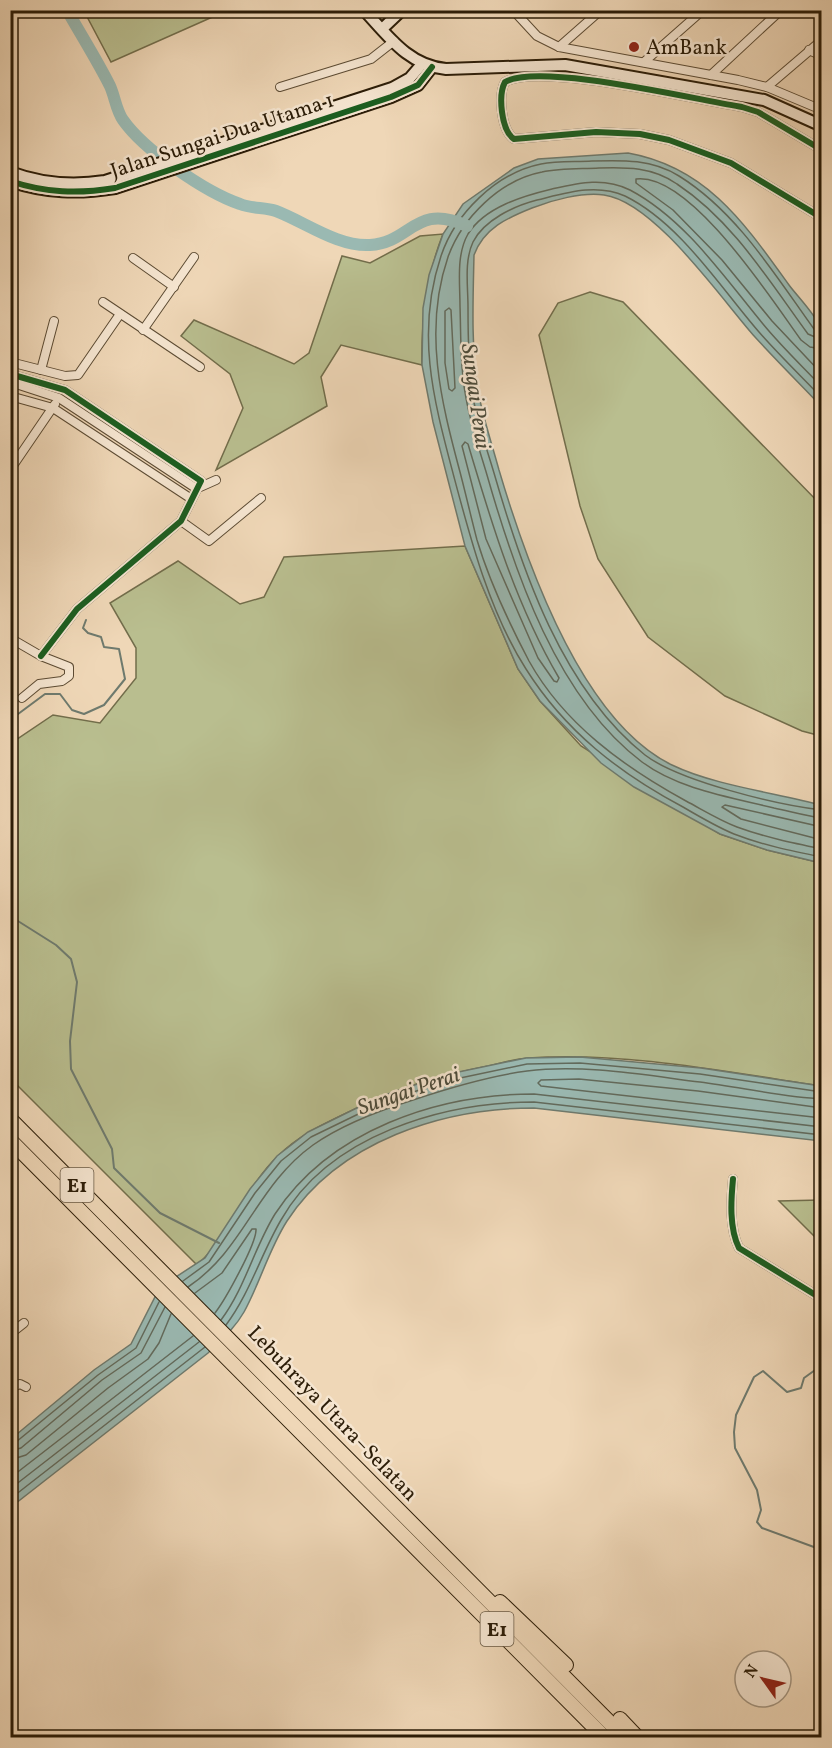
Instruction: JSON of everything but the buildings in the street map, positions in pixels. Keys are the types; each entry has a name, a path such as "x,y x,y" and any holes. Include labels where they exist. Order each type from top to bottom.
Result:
{"highway":[{"name":"Lebuhraya Utara–Selatan","path":"10,1119 143,1251 259,1378 605,1737"},
{"name":"Lebuhraya Utara–Selatan","path":"10,1140 132,1261 259,1378 451,1564 625,1737"},
{"path":"451,1564 519,1618 638,1737"}],"street":[{"path":"364,10 394,41 422,64 446,69 557,64 747,102 822,150"},
{"path":"382,29 402,10"},
{"path":"513,10 545,43 767,87 822,110"},
{"path":"559,47 601,10"},
{"path":"644,62 703,10"},
{"path":"711,75 781,10"},
{"path":"767,87 822,40"},
{"path":"280,87 370,59 394,41"},
{"path":"809,50 822,56"},
{"path":"414,81 422,64"},
{"name":"Jalan Sungai Dua Utama 1","path":"10,181 45,191 73,193 115,188 144,175 414,81 422,64"},
{"path":"414,81 446,69"},
{"path":"822,126 764,100 747,102 557,76 513,78 505,82 502,88 504,124 508,134 514,138 596,132 640,134 669,140 731,163 822,218"},
{"name":"Jalan Sungai Dua Utama 1","path":"10,172 47,182 73,185 144,175"},
{"path":"143,330 194,257"},
{"path":"133,258 174,287"},
{"path":"103,302 200,368"},
{"path":"10,362 71,377 78,375 120,314"},
{"path":"41,370 54,321"},
{"path":"10,374 65,390 199,478 201,482 190,498 181,521 77,609 40,656"},
{"path":"10,382 59,398 197,489"},
{"path":"10,470 65,390"},
{"path":"10,396 53,408 190,498"},
{"path":"197,489 216,480"},
{"path":"181,521 209,541 261,498"},
{"path":"10,638 40,656 68,664 69,676 62,681 39,684 22,698"},
{"path":"733,1179 732,1216 735,1240 739,1248 822,1299"},
{"path":"10,1334 24,1323"},
{"path":"10,1388 17,1384 26,1387"}],"green space":[{"path":"84,11 226,11 111,62"},
{"path":"443,234 432,266 426,298 422,331 422,365 341,345 321,377 327,406 216,470 243,408 230,374 181,336 194,320 294,364 309,353 342,256 370,263 420,236"},
{"path":"590,292 623,302 821,505 821,736 802,731 725,696 648,637 598,559 580,506 539,335 558,303"},
{"path":"465,546 518,669 540,701 581,746 720,834 767,850 821,863 821,1086 675,1064 600,1057 518,1059 437,1078 371,1101 315,1129 287,1148 266,1168 219,1240 197,1265 11,1079 10,744 53,715 100,723 136,678 136,648 110,603 178,561 240,604 264,597 284,557"},
{"path":"822,1200 821,1243 779,1201"}],"water":[{"name":"Sungai Perai","path":"628,153 656,160 680,171 722,201 740,220 811,312 819,324 822,335 821,406 755,337 665,233 624,202 595,194 567,197 549,202 505,220 490,231 478,246 474,255 474,358 485,421 510,507 542,592 584,676 610,713 640,743 672,765 688,772 821,805 821,863 767,850 720,834 634,787 601,763 540,701 518,669 465,546 433,422 422,365 423,308 429,275 443,234 463,204 514,168 538,159"},
{"name":"Sungai Perai","path":"580,1057 701,1068 821,1086 821,1141 534,1108 464,1114 396,1134 364,1150 335,1170 309,1193 287,1221 250,1301 228,1334 208,1353 11,1507 11,1439 94,1370 131,1344 156,1295 165,1284 205,1258 250,1189 277,1156 308,1132 379,1097 444,1075 526,1058"}],"waterway":[{"path":"67,10 110,86 123,120 160,157 210,190 245,206 276,211 334,238 358,245 384,243 424,221 450,220 467,226"},
{"path":"10,720 45,694 60,694 72,710 84,714 104,705 125,679 119,649 104,647 101,637 88,633 83,628 86,620"},
{"path":"10,916 56,945 71,959 77,982 70,1041 71,1069 112,1149 114,1168 160,1213 219,1243"},
{"path":"822,1365 804,1378 801,1388 787,1392 763,1371 754,1377 736,1415 734,1432 735,1448 757,1490 761,1510 757,1522 762,1528 822,1550"}],"cycle path":[{"path":"10,181 36,188 62,191 115,188 391,97 418,85 432,67"},
{"path":"822,150 758,112 742,107 619,84 550,76 523,77 505,82 503,88 502,112 506,128 514,139 596,132 640,134 669,140 731,163 822,218"},
{"path":"10,374 65,390 201,481 181,521 77,609 41,656"},
{"path":"733,1179 732,1223 739,1248 822,1299"}],"place":[{"name":"AmBank","path":"634,47"}]}
